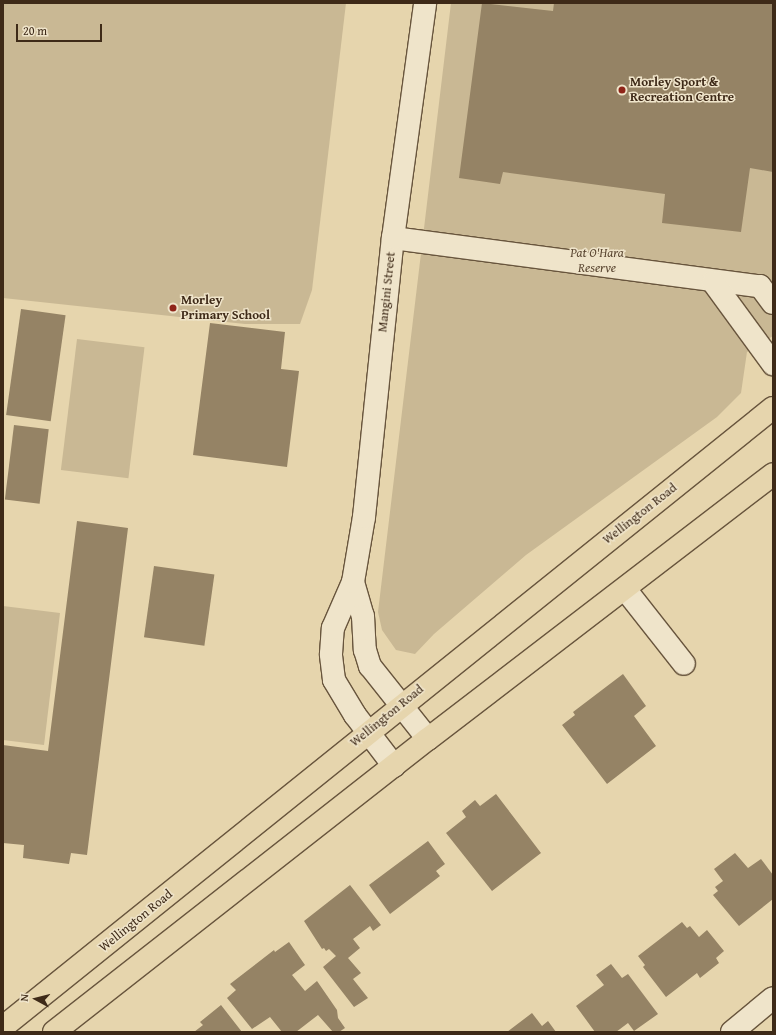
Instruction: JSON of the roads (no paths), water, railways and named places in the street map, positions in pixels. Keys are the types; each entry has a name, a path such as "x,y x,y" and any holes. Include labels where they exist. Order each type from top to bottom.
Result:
{"main road":[{"name":"Wellington Road","path":"3,1027 401,705 773,408"},
{"path":"54,1032 428,739 773,474"}],"street":[{"name":"Mangini Street","path":"394,766 368,732 334,680 331,654 333,628 353,582 364,517 393,238 425,3"},
{"path":"393,238 713,282 767,294"},
{"path":"713,282 773,364"},
{"name":"Mangini Street","path":"353,582 363,616 365,650 370,666 428,739"},
{"path":"625,589 684,664"},
{"path":"732,1032 773,998"}],"place":[{"name":"Morley Sport & Recreation Centre","path":"622,90"},
{"name":"Morley Primary School","path":"173,308"}],"park label":[{"name":"Pat O'Hara Reserve","path":"597,262"}]}
